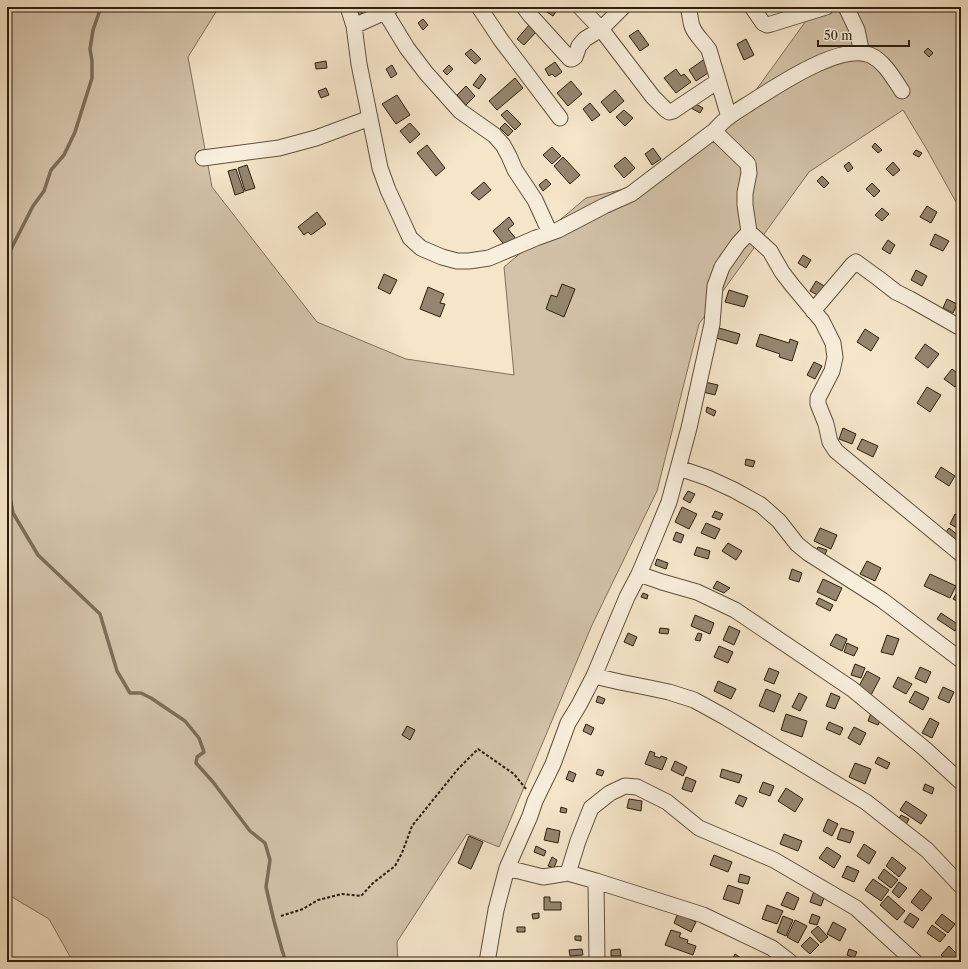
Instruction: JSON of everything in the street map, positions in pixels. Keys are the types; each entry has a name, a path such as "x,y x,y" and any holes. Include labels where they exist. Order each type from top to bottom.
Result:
{"street":[{"path":"348,7 354,26 359,64 380,168 388,190 410,238 421,248 457,261 489,258 558,230 631,194 714,131 729,117 776,86 822,62 844,54 862,53 870,55 877,59 892,76 902,91"},
{"path":"478,7 560,118"},
{"path":"524,7 570,59 575,57 579,46 585,39 601,30 623,7"},
{"path":"580,7 601,30 654,97 669,112 673,111 718,81"},
{"path":"688,7 692,27 709,50 729,117"},
{"path":"752,7 766,25 826,7"},
{"path":"846,7 857,30 862,53"},
{"path":"354,26 388,9 407,48 426,73 460,111 494,135 503,145 515,170 535,200 550,233"},
{"path":"203,158 279,148 316,138 370,118"},
{"path":"714,131 748,164 749,173 745,193 745,205 749,232 770,251 782,272 822,321 833,343 835,357 832,371 818,398 818,404 826,424 830,442 836,451 961,554"},
{"path":"487,962 496,910 507,868 535,801 554,764 568,723 580,705 594,676 627,597 654,541 669,502 689,428 712,324 715,286 722,267 738,244 749,232"},
{"path":"813,311 856,262 896,292 910,298 961,328"},
{"path":"679,468 708,478 761,505 779,521 798,544 808,553 882,600 961,660"},
{"path":"639,574 697,592 735,610 852,689 925,749 961,782"},
{"path":"594,676 676,694 694,700 866,802 927,850 961,886"},
{"path":"568,874 578,841 591,808 610,793 625,786 637,787 667,802 699,828 774,860 856,908 915,962"},
{"path":"507,868 543,877 568,874 596,881 704,915 772,948 790,962"},
{"path":"596,881 597,962"}],"path":[{"path":"281,916 302,909 318,900 342,894 361,896 373,883 395,866 412,826 458,769 478,749 514,774 535,801"}],"shaded area":[{"path":"7,7 219,7 188,57 212,187 317,322 406,359 514,375 504,267 586,198 658,181 730,126 816,7 961,7 961,211 903,110 809,172 699,324 657,491 592,625 499,847 467,834 397,942 398,962 73,962 49,919 7,894"}],"building":[{"path":"544,7 559,7 553,16 542,9"},
{"path":"360,8 364,18 357,21 353,11"},
{"path":"423,19 428,25 423,30 418,23"},
{"path":"530,24 537,31 524,45 517,39"},
{"path":"638,30 649,45 640,51 629,36"},
{"path":"746,39 754,55 744,60 737,44"},
{"path":"928,48 933,53 929,57 924,52"},
{"path":"471,49 481,59 475,64 465,54"},
{"path":"706,58 714,69 696,81 689,70"},
{"path":"326,61 327,68 316,69 315,63"},
{"path":"555,62 562,72 555,77 552,74 549,76 545,69"},
{"path":"392,65 397,74 391,78 386,69"},
{"path":"449,65 453,69 447,75 443,71"},
{"path":"676,69 681,76 684,74 691,82 676,93 664,78"},
{"path":"481,74 486,79 479,89 473,85"},
{"path":"515,78 523,88 497,110 489,101"},
{"path":"571,81 582,94 568,106 557,93"},
{"path":"466,86 475,96 466,105 457,95"},
{"path":"326,88 329,95 321,98 318,91"},
{"path":"615,90 624,101 610,113 601,102"},
{"path":"397,95 410,115 396,124 382,104"},
{"path":"590,103 600,115 592,121 583,109"},
{"path":"694,103 703,108 700,113 691,108"},
{"path":"507,110 521,124 515,130 501,115"},
{"path":"624,110 633,118 625,126 616,117"},
{"path":"410,123 420,134 410,143 400,131"},
{"path":"505,123 513,131 508,136 500,128"},
{"path":"875,143 882,150 878,153 872,147"},
{"path":"427,145 445,168 436,176 417,153"},
{"path":"552,147 561,156 552,164 543,155"},
{"path":"653,148 661,159 652,165 645,154"},
{"path":"916,150 922,153 919,157 913,154"},
{"path":"563,157 580,175 570,184 554,166"},
{"path":"625,157 635,168 624,178 614,166"},
{"path":"849,162 853,168 848,172 844,166"},
{"path":"893,162 900,170 893,176 886,169"},
{"path":"247,165 255,188 245,191 238,168"},
{"path":"236,169 244,192 235,195 228,171"},
{"path":"822,176 829,183 824,188 817,181"},
{"path":"546,179 551,184 543,191 539,185"},
{"path":"484,182 491,190 479,200 471,193"},
{"path":"872,183 880,191 874,197 866,189"},
{"path":"927,206 937,212 931,223 920,217"},
{"path":"882,208 889,214 882,221 875,215"},
{"path":"317,212 326,224 311,235 308,232 304,235 298,227"},
{"path":"509,217 514,224 508,229 517,240 507,248 493,231"},
{"path":"935,234 949,241 943,251 930,245"},
{"path":"888,240 895,245 890,254 882,249"},
{"path":"803,255 811,260 806,268 798,263"},
{"path":"916,270 927,276 922,286 911,280"},
{"path":"384,274 397,280 390,294 378,288"},
{"path":"816,281 826,287 821,297 810,291"},
{"path":"562,284 575,289 564,317 546,309 551,295 557,297"},
{"path":"428,287 444,294 440,303 445,304 440,317 420,309"},
{"path":"729,290 748,296 744,307 725,302"},
{"path":"947,299 957,304 953,313 943,308"},
{"path":"719,328 740,334 737,344 716,338"},
{"path":"865,329 879,338 871,351 857,342"},
{"path":"760,334 789,343 790,339 798,342 792,361 779,357 780,354 756,346"},
{"path":"925,344 939,354 928,368 915,358"},
{"path":"814,362 822,366 815,379 807,375"},
{"path":"952,369 961,376 961,379 955,387 944,379"},
{"path":"705,382 718,385 715,395 703,392"},
{"path":"927,387 941,395 930,412 917,403"},
{"path":"707,407 716,411 714,416 706,412"},
{"path":"843,428 856,434 852,444 839,439"},
{"path":"862,439 878,446 873,457 857,449"},
{"path":"746,459 755,461 753,467 745,465"},
{"path":"941,467 955,476 949,486 935,477"},
{"path":"688,491 695,494 690,503 683,499"},
{"path":"682,507 697,514 689,529 675,522"},
{"path":"715,511 723,514 720,520 712,517"},
{"path":"955,514 961,517 961,530 950,524"},
{"path":"706,523 720,529 715,539 701,533"},
{"path":"820,528 837,535 831,549 814,541"},
{"path":"949,528 959,536 952,545 942,537"},
{"path":"676,532 684,535 681,543 673,540"},
{"path":"728,543 742,551 736,560 722,551"},
{"path":"697,547 710,551 708,559 694,555"},
{"path":"818,547 827,550 823,559 814,556"},
{"path":"657,559 668,563 666,569 655,565"},
{"path":"867,561 881,568 875,581 860,574"},
{"path":"792,569 802,573 799,582 789,579"},
{"path":"930,574 956,586 950,598 924,586"},
{"path":"823,579 842,588 836,601 817,592"},
{"path":"717,581 730,588 724,593 713,588"},
{"path":"643,593 648,595 647,599 641,597"},
{"path":"956,594 961,596 961,603 953,599"},
{"path":"819,598 833,605 830,611 816,604"},
{"path":"941,613 959,625 955,631 937,619"},
{"path":"695,615 714,623 710,634 691,626"},
{"path":"729,626 740,631 734,645 723,640"},
{"path":"660,628 669,629 668,634 659,633"},
{"path":"628,633 637,637 633,646 624,642"},
{"path":"698,633 702,634 700,641 695,640"},
{"path":"836,634 847,639 842,651 830,645"},
{"path":"887,635 899,639 893,655 881,652"},
{"path":"847,643 858,648 854,656 844,652"},
{"path":"719,646 733,652 728,663 714,657"},
{"path":"855,664 865,668 861,678 851,675"},
{"path":"920,667 931,672 926,683 915,678"},
{"path":"769,668 779,672 774,684 764,680"},
{"path":"867,671 880,678 870,697 857,690"},
{"path":"898,677 912,684 906,694 893,687"},
{"path":"718,681 736,689 731,699 714,691"},
{"path":"943,687 954,692 949,703 938,698"},
{"path":"766,689 781,695 774,712 759,706"},
{"path":"915,691 929,698 923,710 909,702"},
{"path":"799,693 807,697 800,711 792,707"},
{"path":"831,693 840,697 835,709 826,706"},
{"path":"598,696 605,699 603,704 596,702"},
{"path":"871,713 882,717 878,725 868,721"},
{"path":"786,714 807,721 802,737 781,730"},
{"path":"930,718 939,723 932,738 922,733"},
{"path":"829,722 843,728 840,735 826,729"},
{"path":"586,724 594,728 591,735 583,731"},
{"path":"407,726 415,730 410,740 402,735"},
{"path":"854,727 866,733 860,745 848,738"},
{"path":"650,751 655,753 654,756 667,758 662,770 645,764"},
{"path":"878,757 890,763 887,769 875,763"},
{"path":"675,761 687,767 683,776 671,770"},
{"path":"855,763 871,769 865,784 849,777"},
{"path":"598,769 604,771 602,776 596,774"},
{"path":"722,769 742,775 739,783 720,777"},
{"path":"569,771 576,774 573,782 566,779"},
{"path":"686,777 696,781 692,792 682,789"},
{"path":"763,782 774,786 770,796 759,792"},
{"path":"925,784 934,788 932,794 923,790"},
{"path":"786,788 803,799 795,812 778,801"},
{"path":"739,795 747,798 743,807 735,803"},
{"path":"629,799 642,801 641,811 627,808"},
{"path":"906,801 927,815 921,824 900,810"},
{"path":"561,807 567,809 566,813 560,812"},
{"path":"901,815 909,819 905,827 896,823"},
{"path":"828,819 838,824 832,836 823,831"},
{"path":"961,825 961,835 956,832"},
{"path":"547,828 560,831 558,843 544,840"},
{"path":"841,828 854,832 850,843 837,839"},
{"path":"784,834 802,841 798,851 780,844"},
{"path":"469,836 483,842 471,869 458,863"},
{"path":"864,844 876,852 869,864 857,856"},
{"path":"536,846 546,851 544,856 534,852"},
{"path":"827,847 841,856 834,868 819,858"},
{"path":"714,855 732,862 728,872 710,865"},
{"path":"552,857 557,860 554,868 548,866"},
{"path":"892,857 906,868 899,877 886,866"},
{"path":"847,866 859,871 854,882 842,877"},
{"path":"884,869 898,880 891,888 878,878"},
{"path":"740,874 750,877 748,884 738,882"},
{"path":"873,879 889,890 881,901 865,890"},
{"path":"899,882 907,888 899,898 892,892"},
{"path":"728,885 743,890 739,904 723,899"},
{"path":"921,889 932,898 922,911 911,902"},
{"path":"814,891 825,895 821,906 810,902"},
{"path":"787,892 799,898 794,910 781,905"},
{"path":"888,896 905,911 897,920 880,905"},
{"path":"544,897 550,897 550,902 561,902 561,910 544,910"},
{"path":"767,905 783,911 777,924 762,919"},
{"path":"539,913 539,918 533,919 532,914"},
{"path":"678,913 696,922 691,932 674,923"},
{"path":"910,913 919,919 913,928 904,922"},
{"path":"812,914 820,917 817,925 809,923"},
{"path":"942,914 955,924 948,933 935,923"},
{"path":"783,916 793,920 786,936 777,932"},
{"path":"795,920 807,926 798,943 787,937"},
{"path":"833,922 846,929 840,941 827,934"},
{"path":"932,925 946,935 940,942 927,933"},
{"path":"818,926 828,937 821,943 811,932"},
{"path":"517,927 525,927 525,932 517,932"},
{"path":"671,930 681,933 679,937 688,940 687,943 696,946 693,955 665,945"},
{"path":"575,936 581,936 581,941 575,940"},
{"path":"810,937 819,945 810,954 801,946"},
{"path":"949,946 961,958 961,962 948,962 941,955"},
{"path":"7,949 15,962 7,962"},
{"path":"582,949 583,955 570,956 569,950"},
{"path":"620,949 621,956 611,956 611,950"},
{"path":"849,949 857,952 854,958 847,955"},
{"path":"735,954 741,958 739,962 731,962"}],"waterway":[{"path":"7,257 33,206 44,191 51,170 64,155 75,132 92,78 90,49 93,30 101,7"},
{"path":"7,482 13,513 38,555 100,614 117,671 130,693 141,693 151,698 185,721 199,738 204,752 197,757 196,763 213,782 250,831 265,843 270,860 266,887 286,962"}]}
